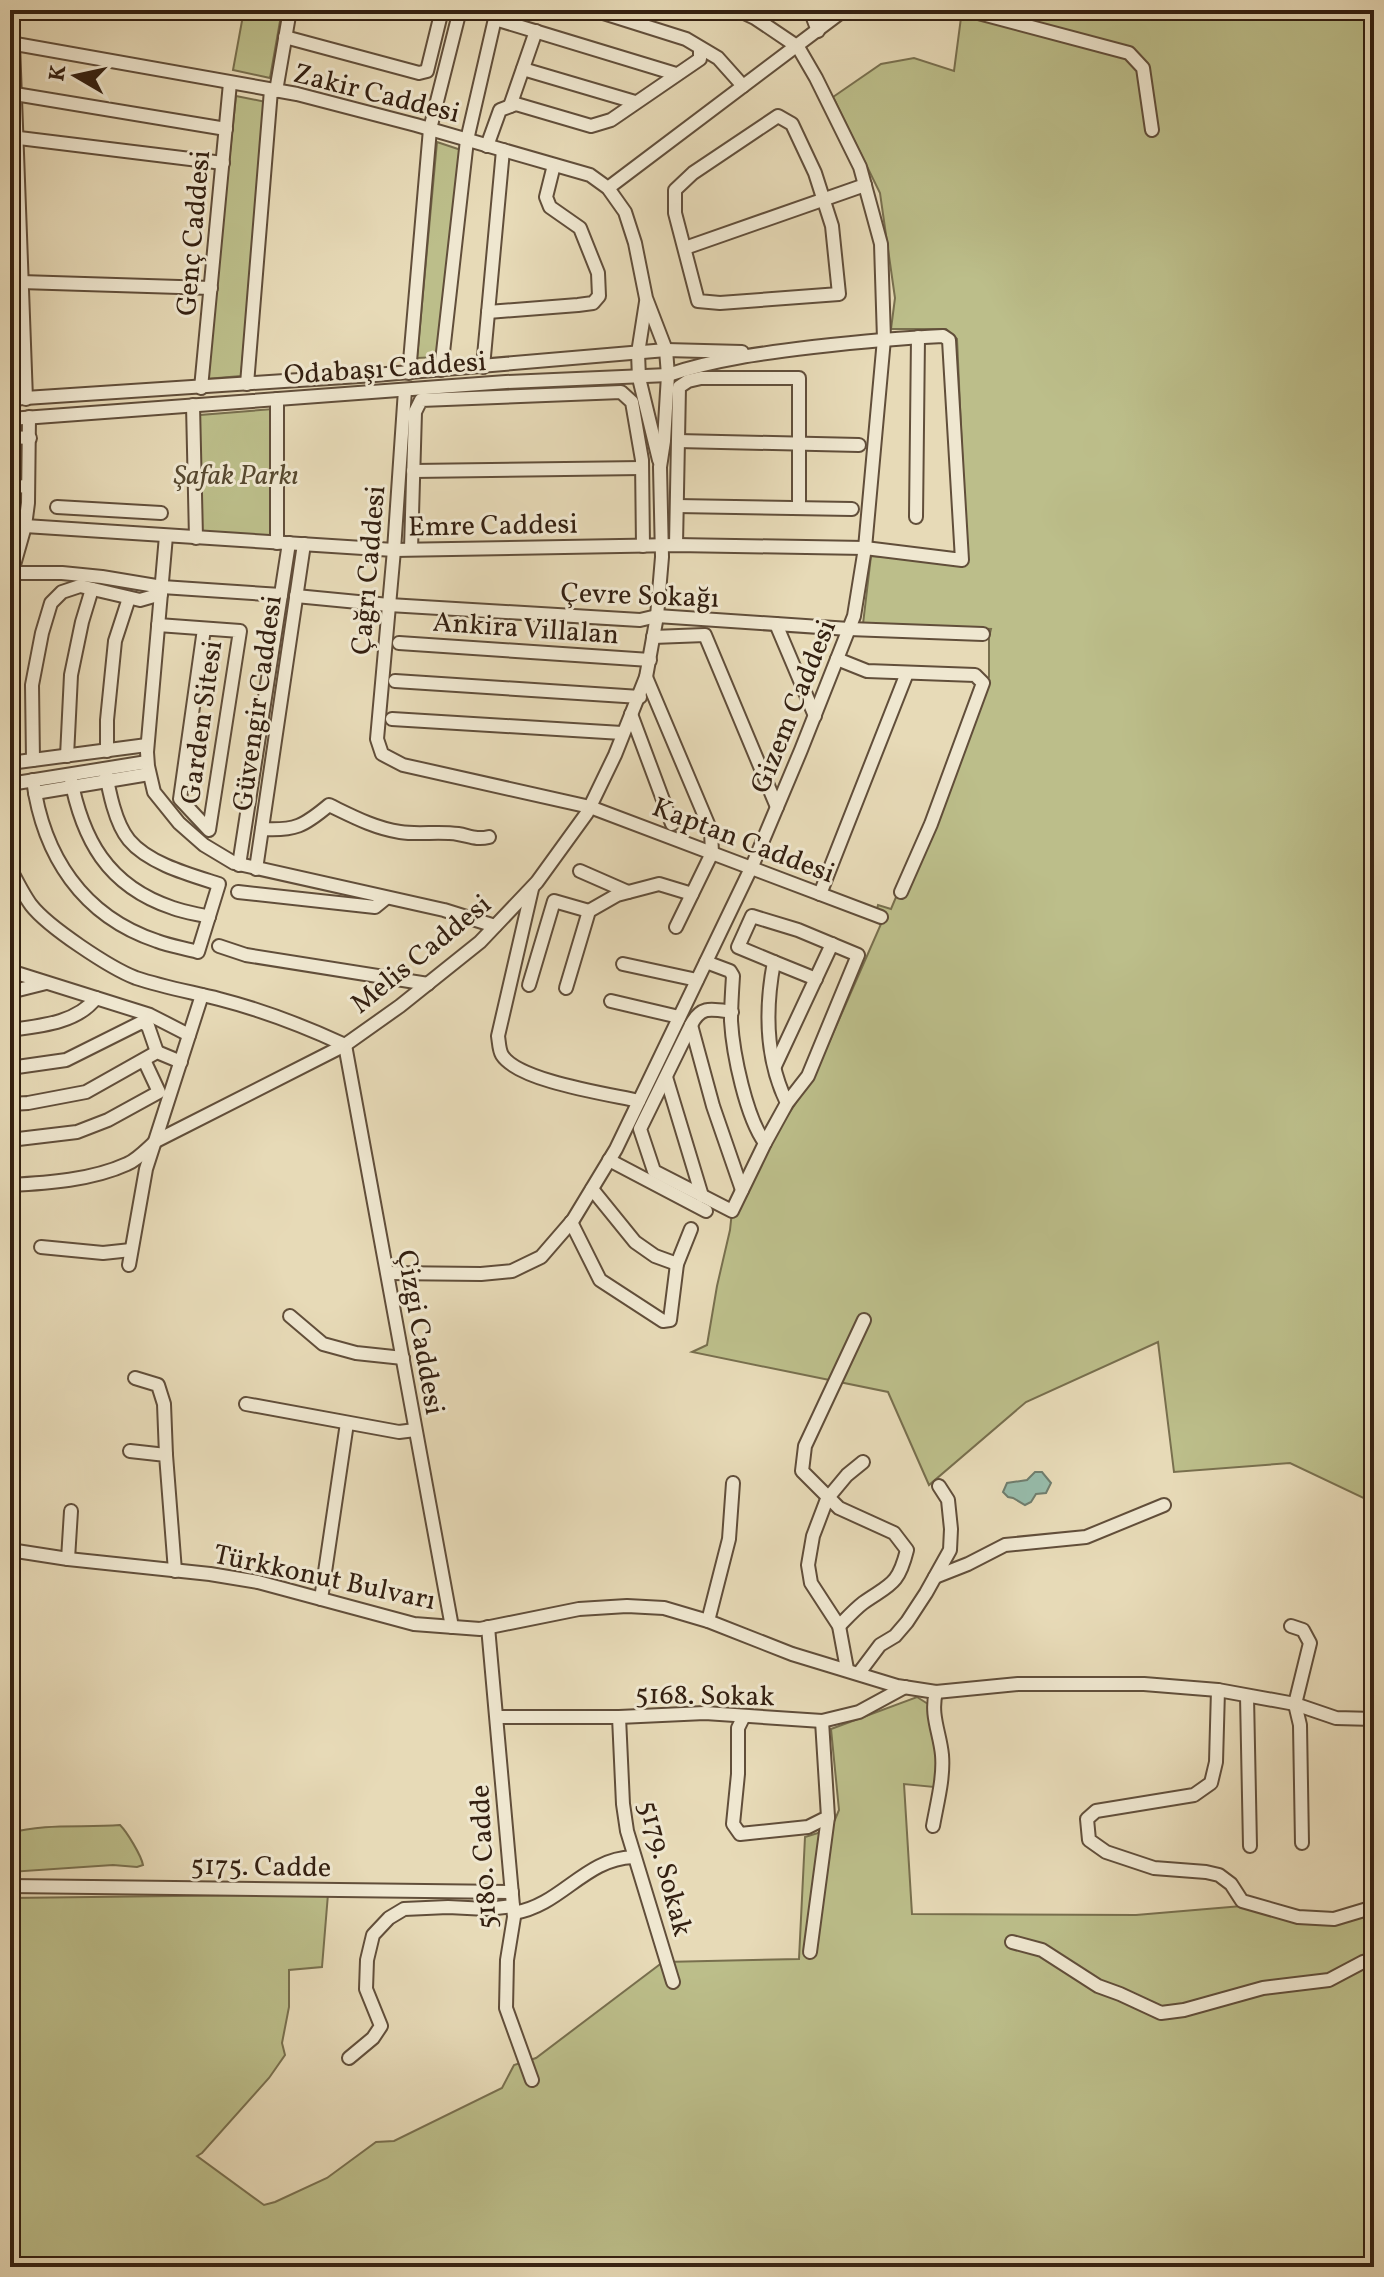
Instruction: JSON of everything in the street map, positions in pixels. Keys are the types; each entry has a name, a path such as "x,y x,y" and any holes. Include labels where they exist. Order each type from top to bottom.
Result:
{"street":[{"path":"247,384 273,90 290,10"},
{"path":"285,37 419,73 427,71 442,10"},
{"path":"409,373 430,129 460,10"},
{"path":"594,10 686,39 718,58 743,86"},
{"name":"Gizem Caddesi","path":"388,1273 481,1274 512,1271 541,1257 571,1222 609,1160 639,1101 751,868 854,616 865,548 884,339 881,244 860,167 798,47 738,10"},
{"path":"810,10 818,31"},
{"path":"646,298 625,212 608,188 844,10"},
{"path":"967,10 1129,53 1143,68 1152,130"},
{"path":"441,370 467,140 496,14 536,31 676,74"},
{"path":"510,106 536,31"},
{"path":"11,44 15,94 14,206 26,399"},
{"name":"Zakir Caddesi","path":"11,44 297,94 590,175 608,188"},
{"path":"487,146 500,110 516,104 591,126 611,120 700,59 700,48"},
{"path":"523,69 635,102"},
{"name":"Genç Caddesi","path":"201,388 230,83"},
{"path":"15,94 226,129"},
{"path":"778,116 792,124 815,173 823,199 832,226 839,294 720,303 698,301 675,213 675,190 693,173 778,116"},
{"path":"13,132 223,163"},
{"path":"483,367 503,150"},
{"path":"488,312 593,303 599,296 598,273 580,228 550,207 546,197 554,165"},
{"path":"685,248 865,185"},
{"path":"21,282 211,288"},
{"name":"Melis Caddesi","path":"10,1185 67,1179 129,1164 156,1141 345,1045 480,942 532,887 590,807 640,697 657,616 662,546 660,467 668,375 666,350 646,298"},
{"name":"Melis Caddesi","path":"646,298 638,353 639,378 660,467"},
{"name":"Emre Caddesi","path":"25,526 394,550 676,545 865,548 962,560 949,340 943,336 918,337"},
{"path":"916,517 918,337"},
{"name":"Odabaşı Caddesi","path":"10,419 506,382 639,378 668,375 761,353 918,337"},
{"path":"10,344 10,358"},
{"name":"Odabaşı Caddesi","path":"10,399 409,373 666,350 761,353"},
{"path":"611,354 613,379"},
{"path":"676,545 679,387 688,381 701,378 799,378 799,508"},
{"name":"Çağrı Caddesi","path":"382,754 377,739 405,390"},
{"path":"411,549 415,412 421,400 621,392 632,402 642,468 643,546"},
{"name":"Güvengir Caddesi","path":"239,865 281,595 283,543 277,399"},
{"path":"193,405 196,538"},
{"path":"29,417 25,526 11,576 62,573 102,577 161,590 281,595"},
{"path":"10,437 30,438"},
{"path":"678,441 859,445"},
{"path":"413,471 642,468"},
{"path":"10,487 28,486"},
{"path":"677,506 852,509"},
{"path":"57,507 161,513"},
{"path":"100,532 103,510"},
{"path":"166,536 147,745 148,768 154,792 179,823 204,845 239,865 444,910 495,926"},
{"name":"Güvengir Caddesi","path":"256,869 304,544"},
{"path":"33,760 32,685 51,603 62,592 80,586 140,600 161,590"},
{"path":"67,756 71,675 92,589"},
{"name":"Çevre Sokağı","path":"296,596 389,605 640,620 657,616 983,634"},
{"path":"107,751 115,641 129,598"},
{"path":"776,624 815,716"},
{"name":"Garden Sitesi","path":"158,625 240,631 209,830 180,799 204,629"},
{"path":"653,637 705,635 777,807"},
{"name":"Ankira Villalan","path":"399,643 650,660"},
{"path":"837,659 867,671 975,675 983,683 927,834 901,892"},
{"path":"820,894 907,673"},
{"path":"646,677 711,831 712,853 676,927"},
{"path":"395,681 640,697"},
{"path":"631,714 672,824"},
{"path":"392,719 622,733"},
{"path":"10,763 147,745"},
{"name":"Kaptan Caddesi","path":"382,754 403,765 590,807 881,917"},
{"path":"10,784 34,786 148,768"},
{"path":"34,786 37,808 49,843 63,870 85,898 117,922 155,941 198,952 219,884 180,872 151,857 129,840 117,817 106,776"},
{"path":"71,780 90,841 110,871 140,893 172,908 209,917"},
{"path":"262,829 284,831 305,825 324,802 372,826 403,833 421,831 459,834 477,839 489,837"},
{"path":"10,868 32,906 64,934 132,976 272,1015 345,1045"},
{"path":"580,871 628,892"},
{"path":"566,988 589,911 617,895 659,884 692,894"},
{"path":"532,887 498,1036 501,1054 516,1068 537,1077 639,1101"},
{"path":"238,892 375,907 386,898"},
{"path":"529,985 554,901 589,911"},
{"path":"732,1012 712,1009 701,1011 696,1016 640,1129 654,1171 732,1211 787,1103 808,1076 858,955 798,930 752,916 738,947 816,979"},
{"path":"775,1066 832,944"},
{"path":"219,946 246,955 428,984"},
{"path":"706,962 730,971 733,976 731,1024 739,1068 752,1120 765,1143"},
{"path":"774,962 768,1015 771,1051 780,1089 787,1103"},
{"path":"623,964 697,980"},
{"path":"10,971 150,1015 189,1035"},
{"path":"10,992 48,983"},
{"path":"129,1265 146,1169 156,1141 169,1057 189,1035 202,995"},
{"path":"10,1030 57,1022 89,1008 96,998"},
{"path":"611,1001 679,1017"},
{"path":"10,1068 66,1060 142,1022 169,1057"},
{"path":"691,1025 713,1106 742,1190"},
{"name":"Çizgi Caddesi","path":"345,1045 452,1627"},
{"path":"10,1104 86,1092 144,1060 169,1057"},
{"path":"10,1140 77,1132 108,1120 159,1092 144,1060"},
{"path":"666,1077 702,1196"},
{"path":"609,1160 706,1211"},
{"path":"592,1189 635,1242 655,1256 677,1264"},
{"path":"571,1222 600,1280 663,1321 670,1320 677,1264 691,1229"},
{"path":"41,1247 103,1253 131,1250"},
{"path":"290,1316 323,1344 356,1353 403,1358"},
{"path":"839,1626 861,1604 886,1589 901,1573 907,1550 894,1533 850,1515 827,1499 802,1471 805,1446 864,1320"},
{"path":"135,1378 158,1385 164,1404 175,1571"},
{"path":"246,1404 399,1432 415,1430"},
{"path":"321,1599 347,1423"},
{"path":"130,1451 166,1455"},
{"path":"863,1462 847,1475 827,1499 813,1536 808,1565 811,1583 839,1626 853,1671 907,1622 950,1550 948,1500 939,1486"},
{"path":"708,1621 729,1539 733,1483"},
{"path":"935,1577 1005,1545 1086,1537 1164,1505"},
{"path":"68,1559 71,1511"},
{"name":"Türkkonut Bulvarı","path":"10,1550 258,1582 414,1624 480,1629 579,1609 627,1606 664,1608 708,1621 792,1654 905,1687 936,1692 1018,1684 1144,1684 1218,1690 1295,1704 1336,1718 1374,1719"},
{"path":"1291,1626 1303,1630 1310,1643 1295,1704 1300,1725 1302,1843"},
{"name":"5180. Cadde","path":"488,1627 514,1909 507,1960 506,2008 532,2080"},
{"name":"5168. Sokak","path":"497,1717 705,1713 822,1721 859,1712 905,1687"},
{"path":"1218,1690 1216,1762 1211,1783 1194,1795 1096,1811 1087,1819 1089,1840 1106,1852 1154,1868 1219,1875 1231,1884 1242,1901 1298,1917 1334,1919 1374,1907"},
{"path":"933,1826 942,1755 932,1705 936,1692"},
{"path":"1247,1696 1250,1846"},
{"path":"744,1716 738,1728 733,1824 740,1834 808,1827 828,1817"},
{"name":"5179. Sokak","path":"619,1717 623,1804 633,1857 673,1982"},
{"path":"810,1952 828,1817 822,1721"},
{"path":"349,2058 373,2038 381,2026 366,1989 367,1960 373,1935 389,1918 404,1909 448,1907 530,1911 604,1862 633,1857"},
{"name":"5175. Cadde","path":"10,1886 512,1892"},
{"path":"1012,1942 1042,1950 1098,1986 1161,2013 1184,2010 1263,1988 1329,1980 1374,1959"}],"green space":[{"path":"244,10 282,10 270,78 233,70"},
{"path":"962,10 1374,10 1374,1382 1371,1383 1374,1392 1374,1503 1290,1463 1174,1472 1158,1342 1026,1402 929,1485 888,1392 692,1352 707,1345 732,1211 773,1138 816,1072 881,924 874,921 878,905 891,909 989,677 991,629 863,624 871,556 967,563 957,339 946,329 891,329 895,298 880,193 833,97 881,64 914,58 954,71"},
{"path":"236,96 266,102 241,376 206,379"},
{"path":"437,142 461,150 438,357 417,358"},
{"name":"Şafak Parkı","path":"273,409 273,538 199,534 200,415"},
{"path":"917,1697 928,1704 937,1759 934,1787 904,1784 912,1914 1136,1915 1242,1906 1306,1922 1365,1913 1374,1953 1374,2267 10,2267 10,1898 328,1894 322,1967 289,1970 289,2007 282,2043 285,2055 269,2078 197,2156 264,2205 327,2178 376,2142 394,2141 502,2088 514,2065 536,2058 663,1962 799,1959 805,1837 831,1829 839,1810 831,1729"},
{"path":"120,1825 143,1865 10,1872 10,1833 50,1827"}],"shaded area":[{"path":"1035,1472 1042,1472 1051,1483 1046,1493 1036,1494 1025,1505 1003,1492 1007,1483 1027,1480"}]}
